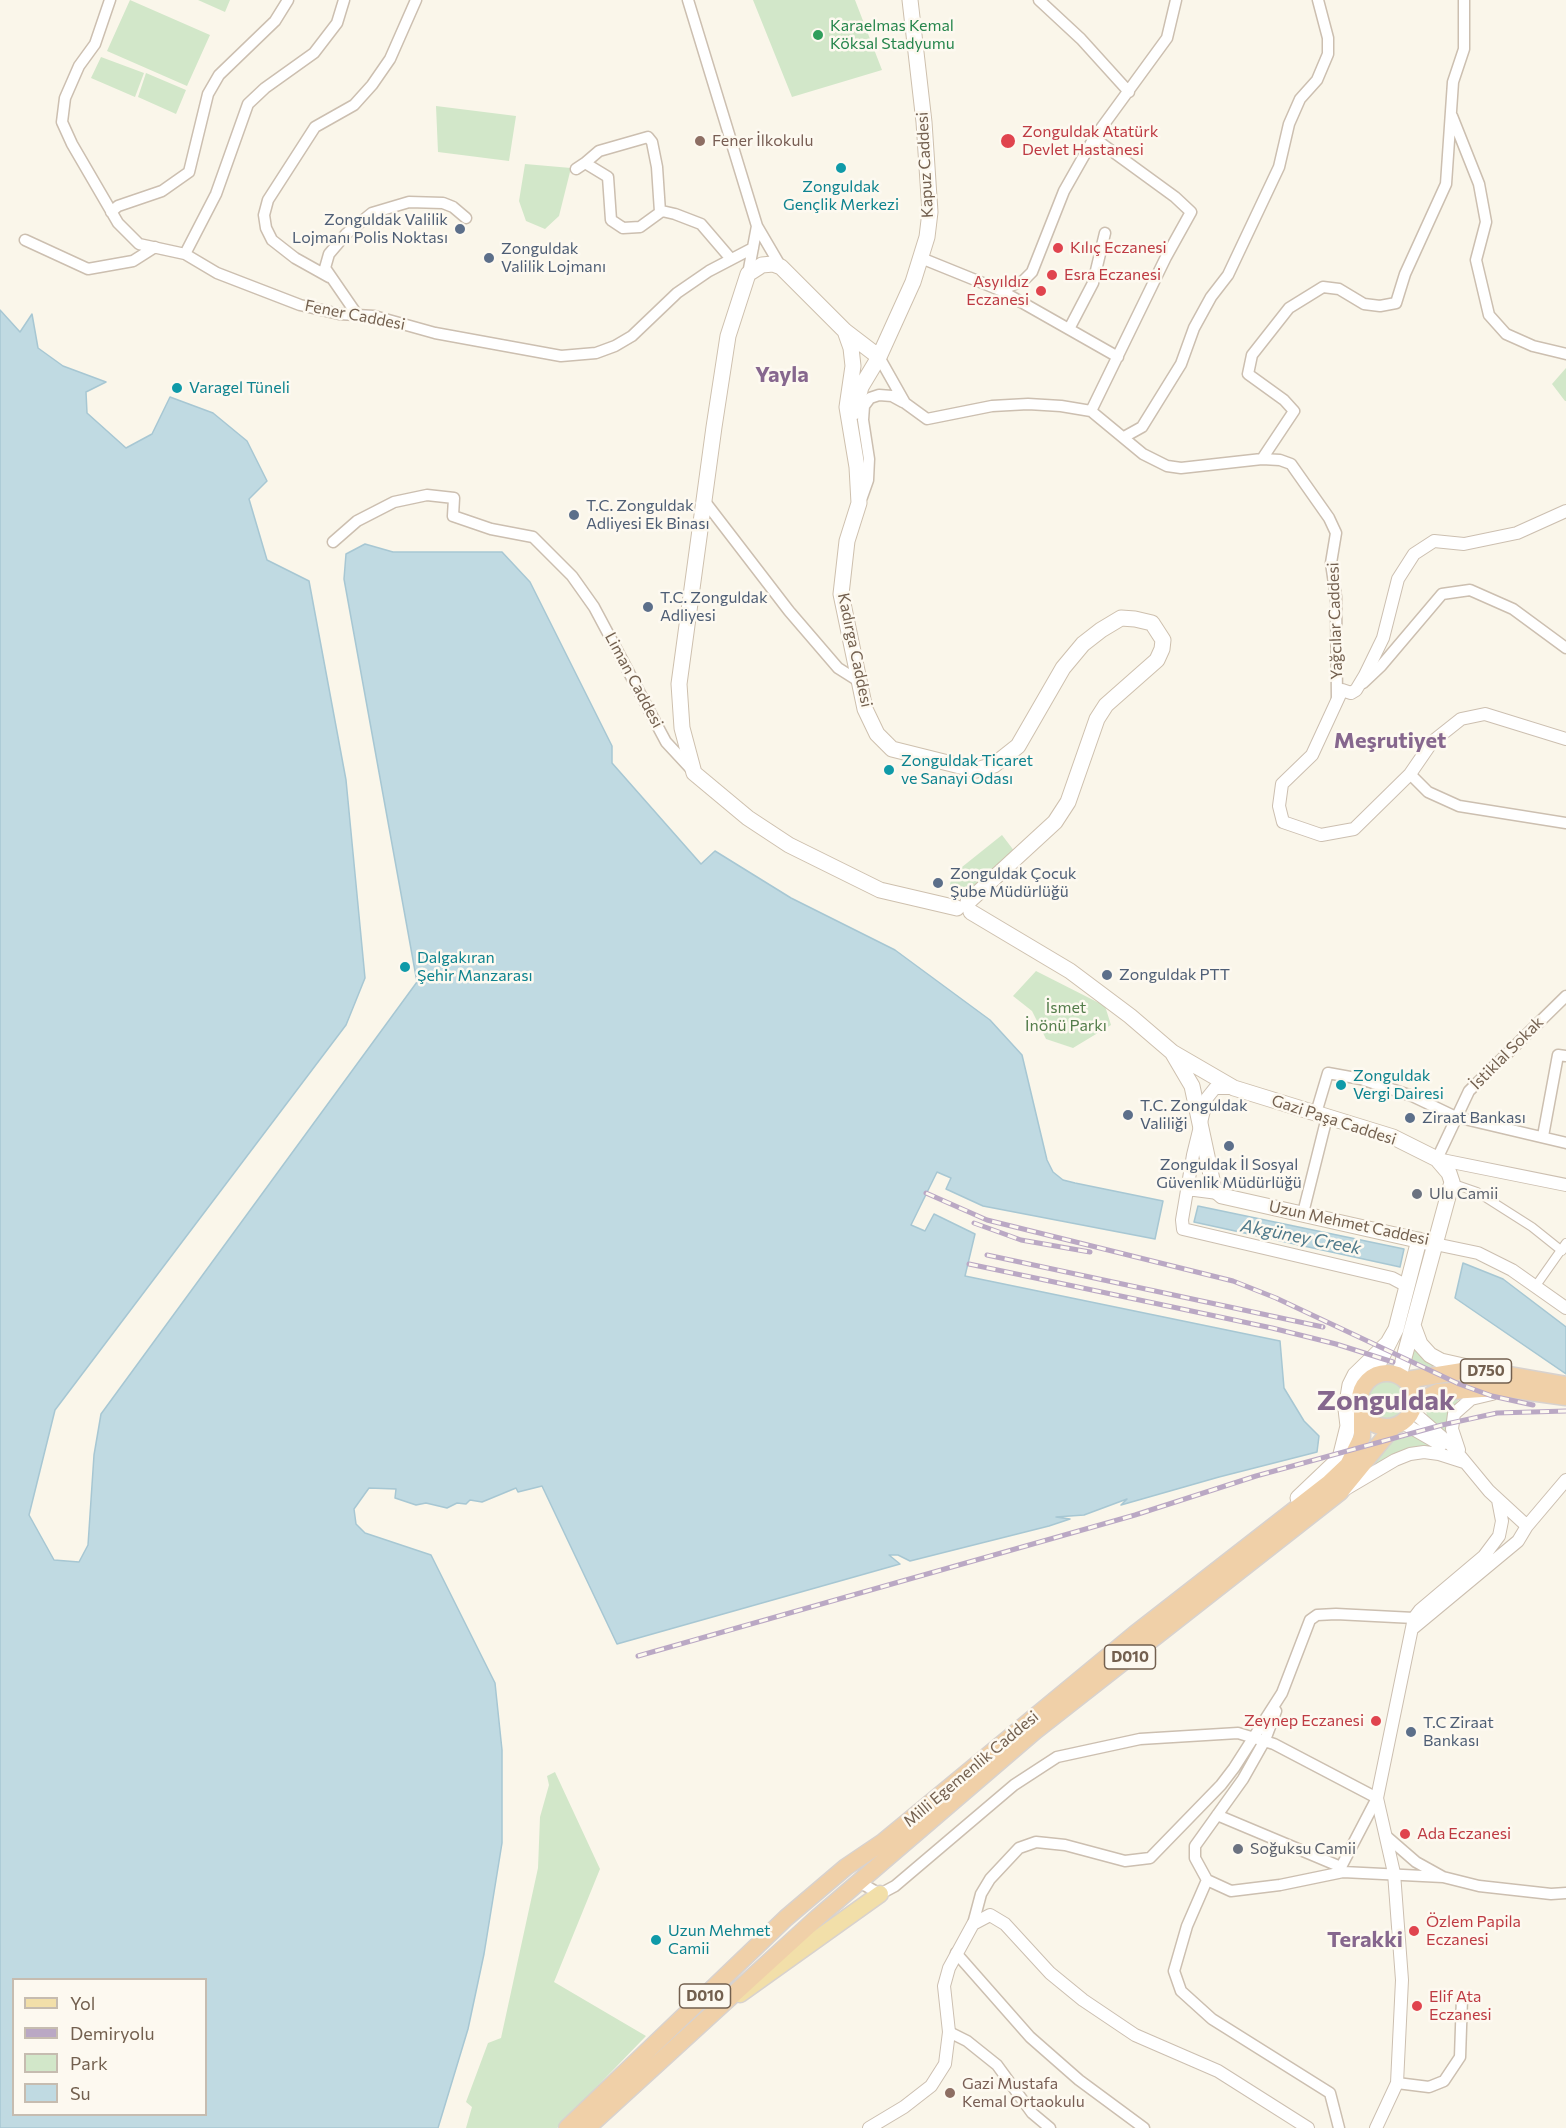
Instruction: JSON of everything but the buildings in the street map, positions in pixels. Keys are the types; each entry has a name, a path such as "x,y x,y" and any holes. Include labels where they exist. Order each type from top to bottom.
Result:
{"highway":[{"name":"D750","path":"1371,1378 1385,1373 1402,1378 1475,1369 1566,1385"},
{"name":"Milli Egemenlik Caddesi","path":"567,2128 786,1918 830,1880 883,1842 968,1770 1281,1518 1321,1490 1348,1465 1362,1437 1361,1393 1371,1378"},
{"path":"1362,1410 1372,1422 1405,1415 1413,1395 1402,1378"},
{"name":"D750","path":"1405,1415 1438,1392 1508,1389 1566,1397"},
{"name":"Milli Egemenlik Caddesi","path":"587,2128 698,2024 843,1895 1035,1731 1340,1492 1405,1415"},
{"path":"846,1867 859,1882"},
{"path":"830,1880 843,1895"}],"main road":[{"name":"Kapuz Caddesi","path":"851,431 855,404 861,387 879,357 913,282 927,237 930,212 924,122 910,0"},
{"path":"694,773 682,728 679,684 728,336 748,274 762,265 773,264 781,267 845,331 879,357"},
{"path":"845,331 874,338 889,333"},
{"name":"Kadırga Caddesi","path":"845,331 851,348 853,366 847,407 858,467 859,503 848,541 841,594 850,632 857,680 865,709 877,734 892,749 976,770 994,765 1018,746 1063,668 1083,644 1113,621 1135,619 1152,623 1163,640 1162,650 1157,660 1106,705 1097,719 1068,802 1055,822 965,907"},
{"name":"Liman Caddesi","path":"694,773 748,818 833,869 880,890 965,907"},
{"name":"Gazi Paşa Caddesi","path":"965,907 1070,971 1130,1016 1172,1052 1234,1088 1393,1137 1437,1159"},
{"path":"1172,1052 1192,1086 1214,1189 1218,1193"},
{"path":"1437,1159 1449,1173 1448,1182"},
{"name":"Uzun Mehmet Caddesi","path":"1218,1193 1222,1196 1435,1244 1448,1182"},
{"path":"1371,1378 1396,1329 1419,1240"},
{"path":"1402,1378 1435,1244"},
{"path":"1414,1328 1420,1344 1430,1355 1441,1361 1475,1369"},
{"path":"1281,1518 1340,1458 1348,1426 1346,1409 1350,1385 1355,1375 1388,1343 1396,1329"},
{"path":"843,1895 856,1902 877,1895"},
{"path":"698,2024 877,1895"}],"street":[{"name":"Fener Caddesi","path":"110,0 94,44 79,66 65,98 62,122 111,212 128,236 139,244 185,254 217,273 300,305 358,316 374,316 435,333 561,356 579,356 615,346 632,336 677,293 753,248"},
{"path":"111,212 118,206 162,191 189,172 208,94 219,75 276,21 288,0"},
{"path":"185,254 216,194 248,104 264,88 314,53 337,23 344,0"},
{"path":"329,277 295,258 272,240 266,228 264,215 268,200 315,127 354,105 372,85 390,59 416,0"},
{"path":"688,0 757,226 781,267"},
{"path":"1039,0 1081,39 1129,92"},
{"path":"1000,290 1023,281 1032,272 1064,191 1094,138 1167,38 1176,0"},
{"path":"1124,437 1142,427 1181,364 1194,328 1211,297 1228,275 1279,167 1289,124 1300,99 1317,80 1328,54 1328,38 1318,0"},
{"path":"1262,459 1294,411 1284,400 1248,374 1252,355 1289,308 1323,287 1339,290 1364,304 1380,306 1396,303 1405,274 1446,184 1453,82 1464,49 1464,0"},
{"path":"1450,112 1479,184 1486,222 1476,260 1489,315 1506,334 1533,346 1566,354"},
{"path":"576,169 599,151 648,137 652,142 657,167 660,212"},
{"path":"859,503 868,480 869,459 863,420 864,406 870,398 879,395 892,396 927,419 992,406 1028,404 1091,411 1166,257 1191,212 1094,138"},
{"path":"585,163 608,177 611,220 623,228 640,226 660,212"},
{"path":"358,316 329,277 325,268 329,254 346,234 383,208 409,201 427,201 453,207 466,218"},
{"path":"660,212 701,224 731,259"},
{"path":"748,274 757,226"},
{"path":"1069,329 1093,283 1105,233"},
{"path":"25,240 88,269 133,261 155,247"},
{"path":"921,258 1000,290 1118,357"},
{"path":"879,357 905,403"},
{"name":"Yağcılar Caddesi","path":"1091,411 1143,454 1167,466 1181,468 1262,459 1280,460 1291,464 1329,518 1336,533 1331,563 1336,597 1337,704"},
{"name":"Liman Caddesi","path":"333,542 357,520 394,502 427,495 454,498 453,516 491,529 533,537 572,576 594,607 666,741 694,773"},
{"path":"706,503 789,611 838,668 857,680"},
{"name":"Yağcılar Caddesi","path":"1337,704 1342,690 1351,693 1356,690 1383,638 1398,579 1414,554 1434,541 1464,544 1507,535 1566,511"},
{"path":"1356,690 1381,666 1442,594 1470,590 1513,609 1566,648"},
{"path":"1337,704 1311,755 1282,783 1280,806 1283,822 1321,835 1354,829 1410,774 1432,742 1461,719 1485,714 1566,739"},
{"path":"1410,774 1428,792 1460,806 1566,823"},
{"name":"İstiklal Sokak","path":"1437,1159 1469,1091 1566,996"},
{"path":"1544,1136 1558,1055 1566,1056"},
{"path":"1303,1213 1328,1073 1361,1079 1412,1096 1456,1117 1566,1143"},
{"path":"1234,1088 1215,1088 1209,1093 1182,1220 1183,1229 1392,1278 1407,1286"},
{"name":"Gazi Paşa Caddesi","path":"1437,1159 1566,1185"},
{"path":"1448,1182 1477,1192 1564,1247 1535,1287"},
{"path":"1187,1194 1218,1193"},
{"path":"1435,1244 1478,1253 1512,1270 1566,1308"},
{"path":"1464,1462 1452,1429 1454,1414 1471,1399 1508,1389"},
{"path":"1405,1415 1427,1436 1464,1462 1498,1500 1527,1526"},
{"path":"1340,1492 1395,1460 1410,1454 1439,1454 1464,1462"},
{"path":"1566,1480 1527,1526 1518,1541 1413,1623 1317,1615 1307,1625 1265,1740 1232,1799 1217,1815 1195,1846 1195,1858 1207,1880 1231,1891 1280,1885 1342,1869 1443,1877 1479,1886 1551,1894 1566,1893"},
{"path":"1484,1556 1501,1530 1498,1500"},
{"path":"1342,1869 1377,1798 1413,1623 1420,1610 1484,1556 1527,1526"},
{"path":"869,2128 904,2107 931,2086 945,2064 950,2032 944,1986 956,1953 974,1924 981,1894 990,1879 1019,1848 1036,1842 1065,1845 1125,1861 1150,1858 1221,1785 1282,1693"},
{"path":"859,1882 877,1895 913,1872 1014,1785 1057,1757 1140,1739 1200,1734 1238,1733 1265,1740 1377,1798 1394,1873 1402,1980 1397,2084 1376,2128"},
{"path":"1217,1815 1342,1869"},
{"path":"1386,1836 1416,1862 1443,1877"},
{"path":"1207,1880 1187,1926 1174,1971 1181,1991 1212,2019 1330,2093 1339,2128"},
{"path":"974,1924 990,1915 998,1918 1050,1973 1083,2000 1135,2035 1218,2071 1308,2128"},
{"path":"956,1953 1030,2037 1079,2080 1144,2128"},
{"path":"1397,2084 1429,2087 1444,2081 1460,2057 1462,1998"},
{"path":"950,2032 998,2065 1032,2113 1050,2128"}],"green space":[{"path":"130,0 210,35 187,86 107,51"},
{"path":"198,0 230,0 225,12"},
{"name":"Karaelmas Kemal Köksal Stadyumu","path":"753,0 855,0 882,70 792,97"},
{"path":"101,57 144,73 135,97 91,78"},
{"path":"146,73 186,90 176,114 138,97"},
{"path":"436,106 516,116 509,161 438,152"},
{"path":"525,164 571,168 559,216 545,229 526,221 519,201"},
{"path":"1566,368 1566,401 1565,401 1552,384"},
{"path":"1002,835 1015,852 967,893 949,889 952,875"},
{"name":"İsmet İnönü Parkı","path":"1036,971 1105,1006 1111,1025 1073,1048 1046,1039 1032,1011 1013,996"},
{"path":"1415,1344 1444,1366 1434,1370 1411,1361"},
{"path":"1387,1377 1403,1384 1410,1400 1403,1416 1387,1423 1371,1416 1364,1400 1371,1384"},
{"path":"1461,1397 1450,1411 1445,1434 1427,1418 1426,1407 1430,1402"},
{"path":"1418,1434 1437,1448 1367,1473 1392,1441"},
{"path":"555,1772 600,1869 554,1982 646,2036 557,2128 466,2128 472,2107 466,2102 488,2043 501,2038 538,1868 540,1817 549,1785 547,1776"}],"water":[{"path":"0,310 20,332 32,314 38,348 63,366 106,382 86,392 87,413 126,448 152,434 170,397 213,413 247,441 267,481 249,499 267,560 309,581 346,780 365,978 346,1025 55,1410 29,1515 54,1560 79,1562 88,1545 94,1455 101,1414 417,982 344,579 346,554 365,544 393,552 502,552 530,582 612,746 612,763 701,864 715,851 791,898 895,950 990,1020 1022,1055 1047,1160 1053,1172 1063,1180 1163,1201 1155,1239 983,1206 946,1189 951,1178 937,1172 911,1225 925,1231 934,1214 975,1234 965,1276 1280,1341 1284,1388 1304,1421 1319,1436 1317,1452 1121,1505 1127,1499 1084,1515 1056,1517 1070,1519 910,1561 898,1555 889,1555 900,1564 617,1644 542,1486 518,1492 516,1488 482,1502 470,1500 466,1504 457,1503 447,1508 426,1503 416,1505 395,1498 396,1489 369,1488 354,1509 356,1524 365,1533 431,1555 495,1683 502,1750 502,1843 484,1954 468,2029 438,2128 0,2128"},
{"name":"Akgüney Creek","path":"1198,1206 1404,1249 1400,1267 1194,1222"},
{"path":"1463,1263 1503,1279 1566,1327 1566,1374 1455,1298"}],"railway":[{"path":"926,1193 987,1220 1233,1281 1276,1298 1459,1384 1492,1396 1533,1405"},
{"path":"974,1223 1021,1240 1090,1252"},
{"path":"987,1255 1323,1327"},
{"path":"969,1264 1272,1328 1336,1344 1393,1362"},
{"path":"638,1656 1135,1515 1256,1476 1442,1425 1497,1413 1566,1411"}],"place":[{"name":"Karaelmas Kemal Köksal Stadyumu","path":"818,35"},
{"name":"Fener İlkokulu","path":"700,141"},
{"name":"Zonguldak Atatürk Devlet Hastanesi","path":"1008,141"},
{"name":"Zonguldak Gençlik Merkezi","path":"841,168"},
{"name":"Zonguldak Valilik Lojmanı Polis Noktası","path":"460,229"},
{"name":"Kılıç Eczanesi","path":"1058,248"},
{"name":"Zonguldak Valilik Lojmanı","path":"489,258"},
{"name":"Esra Eczanesi","path":"1052,275"},
{"name":"Asyıldız Eczanesi","path":"1041,291"},
{"name":"Varagel Tüneli","path":"177,388"},
{"name":"T.C. Zonguldak Adliyesi Ek Binası","path":"574,515"},
{"name":"T.C. Zonguldak Adliyesi","path":"648,607"},
{"name":"Zonguldak Ticaret ve Sanayi Odası","path":"889,770"},
{"name":"Zonguldak Çocuk Şube Müdürlüğü","path":"938,883"},
{"name":"Dalgakıran Şehir Manzarası","path":"405,967"},
{"name":"Zonguldak PTT","path":"1107,975"},
{"name":"Zonguldak Vergi Dairesi","path":"1341,1085"},
{"name":"T.C. Zonguldak Valiliği","path":"1128,1115"},
{"name":"Ziraat Bankası","path":"1410,1118"},
{"name":"Zonguldak İl Sosyal Güvenlik Müdürlüğü","path":"1229,1146"},
{"name":"Ulu Camii","path":"1417,1194"},
{"name":"Zeynep Eczanesi","path":"1376,1721"},
{"name":"T.C Ziraat Bankası","path":"1411,1732"},
{"name":"Ada Eczanesi","path":"1405,1834"},
{"name":"Soğuksu Camii","path":"1238,1849"},
{"name":"Özlem Papila Eczanesi","path":"1414,1931"},
{"name":"Uzun Mehmet Camii","path":"656,1940"},
{"name":"Elif Ata Eczanesi","path":"1417,2006"},
{"name":"Gazi Mustafa Kemal Ortaokulu","path":"950,2093"}],"district":[{"name":"Yayla","path":"782,375"},
{"name":"Meşrutiyet","path":"1390,741"},
{"name":"Zonguldak","path":"1386,1401"},
{"name":"Terakki","path":"1365,1940"}]}
